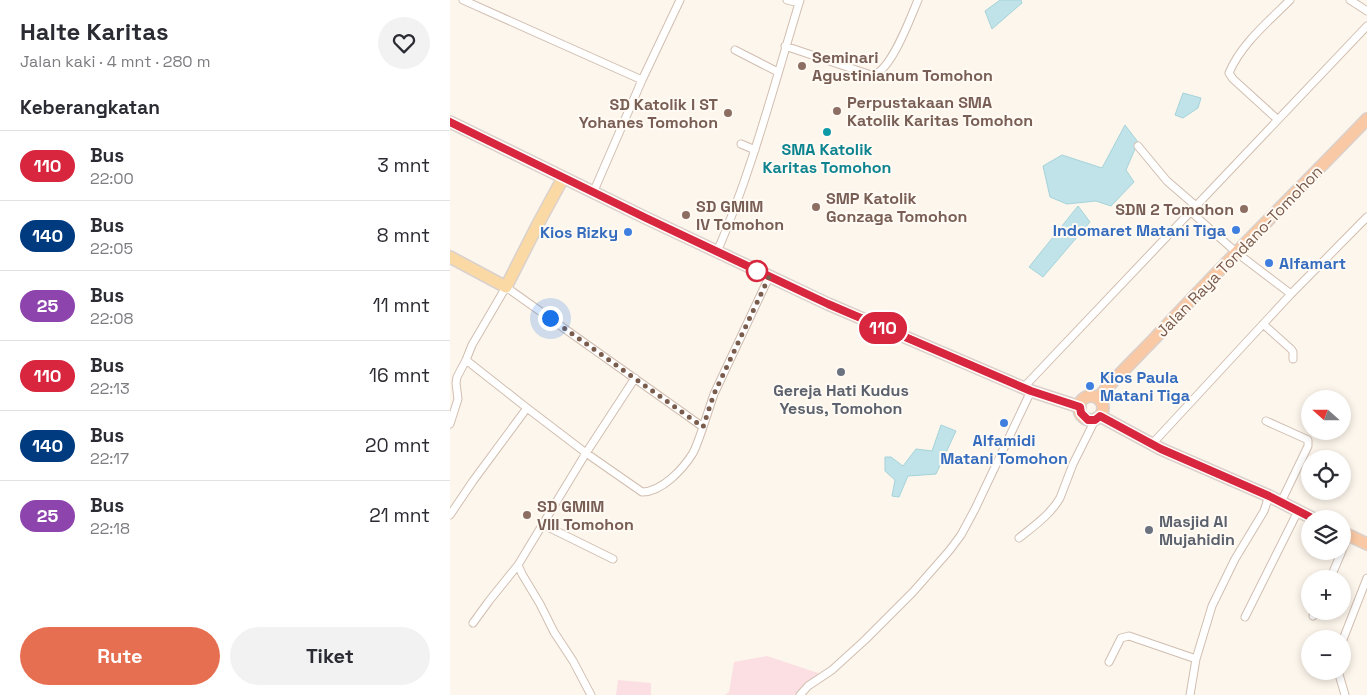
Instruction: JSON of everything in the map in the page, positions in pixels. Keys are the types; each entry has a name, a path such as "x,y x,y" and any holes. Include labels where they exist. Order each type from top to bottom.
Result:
{"highway":[{"name":"Jalan Raya Tondano-Tomohon","path":"1098,398 1111,382 1367,120"},
{"path":"450,122 593,193 836,308 1027,389 1080,407"},
{"path":"1088,397 1098,398 1103,407 1102,413 1097,418 1088,420 1082,416 1080,407 1082,401 1088,397"},
{"path":"1097,418 1269,496 1301,512"},
{"path":"1351,536 1367,544"}],"main road":[{"path":"450,257 506,287 563,178"}],"street":[{"path":"463,0 642,80"},
{"path":"593,193 642,80 680,0"},
{"path":"717,252 734,212 755,150 799,1 786,0"},
{"path":"785,46 875,75 880,72 892,57 918,0"},
{"path":"1277,119 1233,79 1229,73 1241,51 1290,0"},
{"path":"1350,0 1367,11"},
{"path":"800,695 808,686 832,670 865,640 913,592 950,551 975,509 1027,389 1048,360 1367,26"},
{"path":"735,50 778,72"},
{"path":"741,144 755,150"},
{"path":"1138,146 1193,209 1238,253 1291,294"},
{"path":"1152,444 1291,294 1367,217"},
{"path":"466,360 586,452 637,489 647,492 668,480 685,464 693,452 718,385 769,277"},
{"path":"450,424 458,399 456,377 472,345 506,287 703,427"},
{"path":"1263,324 1291,349 1293,359"},
{"path":"473,623 488,601 518,565 586,452 635,378"},
{"path":"450,515 527,408"},
{"path":"1019,538 1041,521 1057,503 1073,464 1097,418"},
{"path":"1266,421 1308,440 1308,446 1281,502"},
{"path":"1190,695 1196,659 1212,606 1235,559 1264,511 1269,496"},
{"path":"1245,617 1298,511"},
{"path":"542,524 613,559"},
{"path":"518,565 591,695"},
{"path":"1347,630 1367,578"},
{"path":"1109,662 1121,638 1128,636 1196,659"},
{"path":"1341,680 1345,695"}],"shaded area":[{"path":"767,656 821,674 800,695 725,695 729,692 734,662"},
{"path":"618,680 651,683 651,695 616,695"}],"water":[{"path":"1000,0 1021,0 1022,3 992,29 985,11"},
{"path":"1183,93 1201,98 1198,108 1183,118 1175,115"},
{"path":"1125,125 1138,142 1126,170 1134,182 1111,206 1096,201 1067,204 1050,197 1043,166 1062,155 1102,168"},
{"path":"1078,206 1090,222 1043,277 1029,267"},
{"path":"941,425 956,431 936,474 908,476 899,497 892,496 895,480 885,471 885,457 891,457 903,466 916,449 932,451"}],"bus line":[{"name":"110","path":"450,122 769,277 1031,391 1080,407 1082,416 1088,420 1095,420 1100,416 1161,449 1269,496 1301,512"}],"place":[{"name":"Seminari Agustinianum Tomohon","path":"802,66"},
{"name":"Perpustakaan SMA Katolik Karitas Tomohon","path":"837,111"},
{"name":"SD Katolik I ST Yohanes Tomohon","path":"728,113"},
{"name":"SMA Katolik Karitas Tomohon","path":"827,132"},
{"name":"SMP Katolik Gonzaga Tomohon","path":"816,207"},
{"name":"SDN 2 Tomohon","path":"1244,209"},
{"name":"SD GMIM IV Tomohon","path":"686,215"},
{"name":"Indomaret Matani Tiga","path":"1236,230"},
{"name":"Kios Rizky","path":"628,232"},
{"name":"Alfamart","path":"1269,263"},
{"name":"Gereja Hati Kudus Yesus, Tomohon","path":"841,372"},
{"name":"Kios Paula Matani Tiga","path":"1090,386"},
{"name":"Alfamidi Matani Tomohon","path":"1004,423"},
{"name":"SD GMIM VIII Tomohon","path":"527,515"},
{"name":"Masjid Al Mujahidin","path":"1149,530"}],"route":[{"path":"550,318 703,427 725,368 769,277 757,271"}]}
